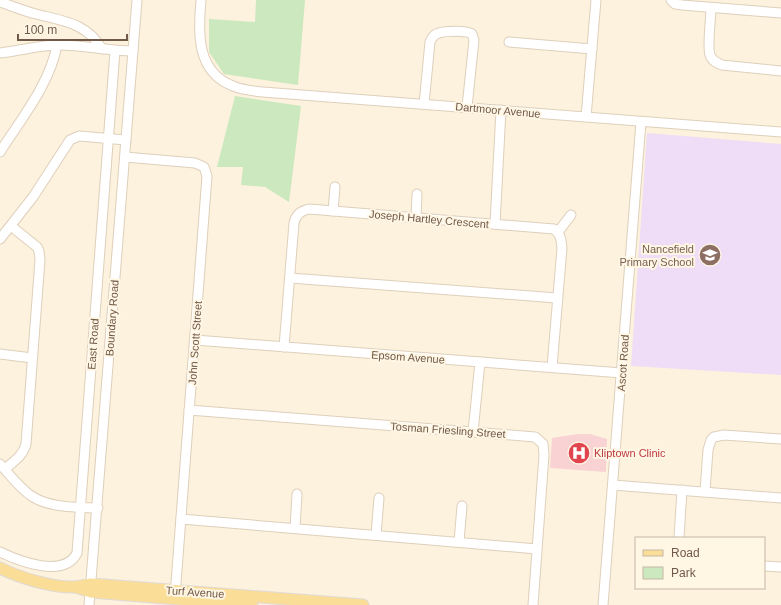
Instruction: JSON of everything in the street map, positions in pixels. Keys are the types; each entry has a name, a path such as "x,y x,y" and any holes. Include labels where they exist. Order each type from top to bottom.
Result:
{"main road":[{"name":"Turf Avenue","path":"0,568 15,575 38,582 75,587 175,595 252,605"},
{"name":"Turf Avenue","path":"223,601 363,605"}],"street":[{"name":"Boundary Road","path":"91,588 137,0"},
{"name":"Dartmoor Avenue","path":"201,0 199,28 202,49 207,63 218,77 232,86 250,90 781,132"},
{"path":"586,117 596,0"},
{"path":"671,0 675,4 682,5 781,13"},
{"path":"0,2 76,25 93,36 102,49"},
{"path":"711,8 709,49 710,56 714,61 722,65 781,71"},
{"path":"424,104 429,46 432,38 438,33 467,32 472,35 474,40 467,107"},
{"path":"509,42 592,49"},
{"path":"0,53 57,45 76,45 116,51 133,51"},
{"path":"0,152 43,83 53,60 57,45"},
{"name":"East Road","path":"0,552 19,560 46,566 62,565 72,560 78,549 80,507 116,51"},
{"path":"495,224 501,110"},
{"name":"Ascot Road","path":"603,605 641,122"},
{"path":"0,239 44,182 70,140 79,136 126,140"},
{"name":"John Scott Street","path":"125,157 195,163 204,167 206,170 207,185 175,595"},
{"path":"333,211 335,187"},
{"path":"416,218 417,194"},
{"name":"Joseph Hartley Crescent","path":"284,347 294,223 296,216 302,211 309,209 548,228 558,232"},
{"path":"552,368 562,248 558,232 571,215"},
{"path":"11,226 34,244 39,250 40,256 25,448 20,456 2,466 26,492 40,500 48,503 98,508"},
{"path":"290,278 557,298"},
{"name":"Epsom Avenue","path":"195,340 622,373"},
{"path":"0,354 32,358"},
{"path":"473,432 480,362"},
{"name":"Tosman Friesling Street","path":"189,410 535,437 543,444 544,455 533,605"},
{"path":"705,491 709,444 714,437 724,435 781,439"},
{"path":"613,485 781,498"},
{"path":"679,537 682,490"},
{"path":"295,528 297,494"},
{"path":"376,535 379,498"},
{"path":"459,542 462,506"},
{"path":"181,518 537,549"},
{"path":"765,566 781,567"},
{"path":"89,605 91,588"}],"shaded area":[{"name":"Nancefield Primary School","path":"647,133 781,144 781,375 631,366"},
{"name":"Kliptown Clinic","path":"578,434 590,434 607,439 606,472 550,468 552,438"}],"green space":[{"path":"256,0 305,0 298,85 224,74 209,52 209,19 255,22"},
{"path":"235,96 301,106 289,202 265,187 241,185 243,167 217,167"}],"place":[{"name":"Nancefield Primary School","path":"710,255"},
{"name":"Kliptown Clinic","path":"579,453"}]}
